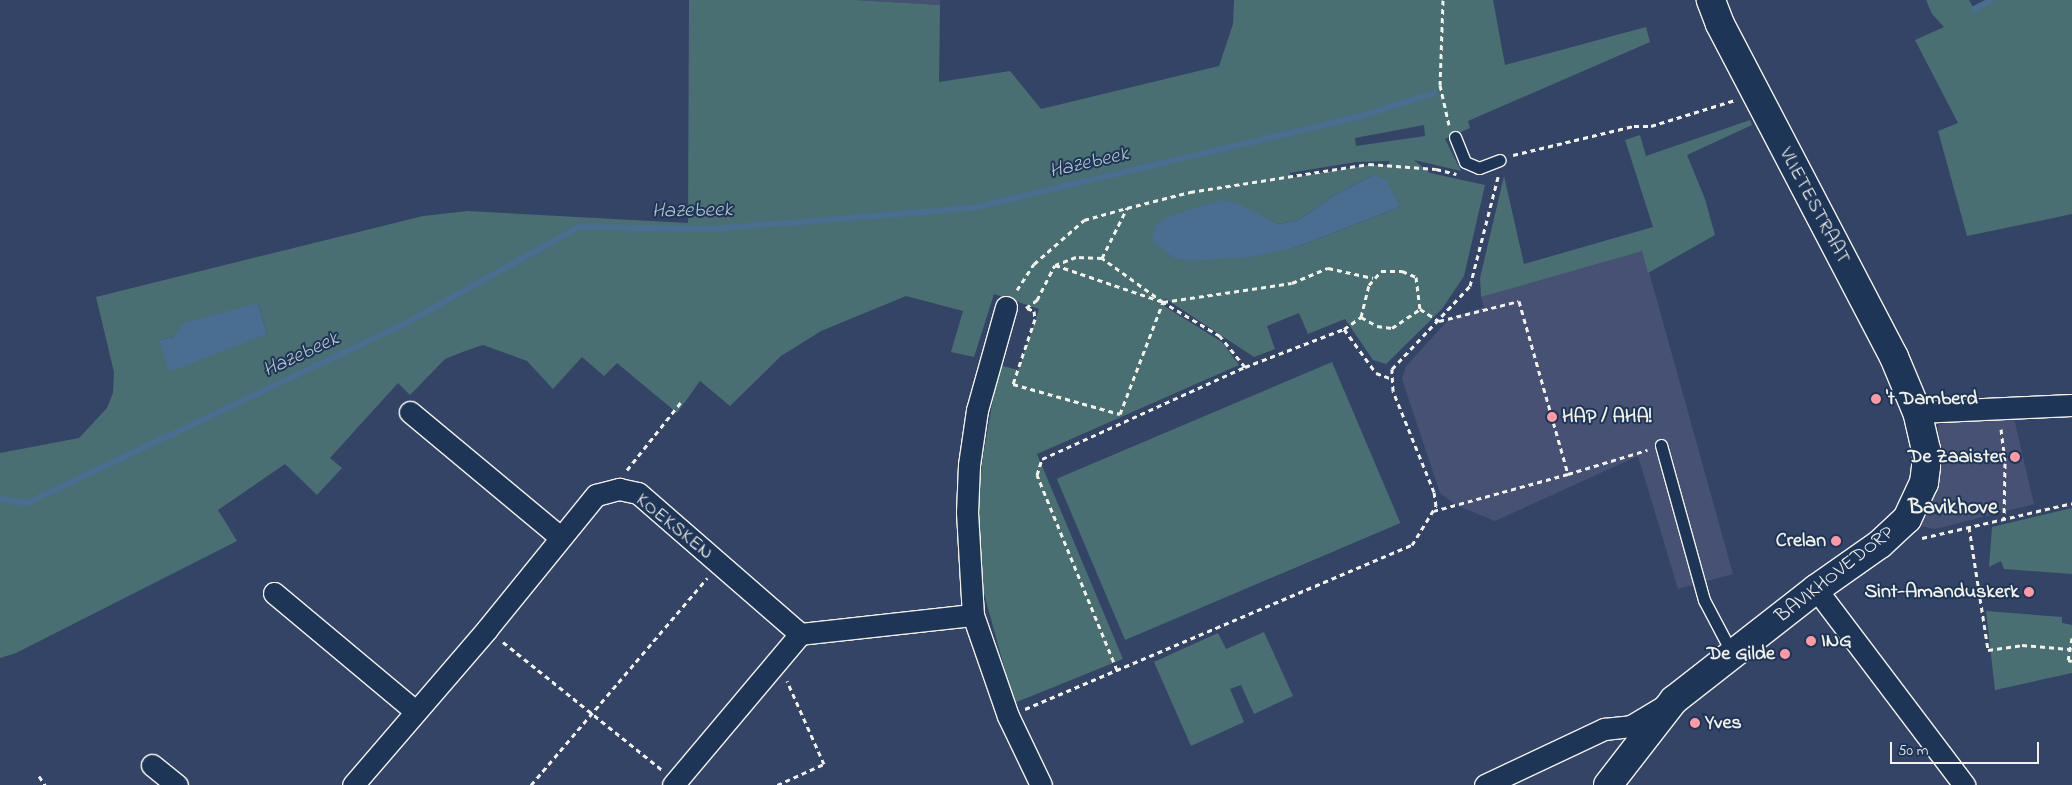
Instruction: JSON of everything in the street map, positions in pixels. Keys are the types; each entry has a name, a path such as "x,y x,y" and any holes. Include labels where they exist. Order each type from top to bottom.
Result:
{"street":[{"name":"VLIETESTRAAT","path":"1711,0 1756,93 1894,357 1917,412"},
{"path":"1007,305 977,410 969,465 967,512 973,615 1008,716 1041,785"},
{"path":"1917,412 2072,405"},
{"path":"410,412 559,536"},
{"name":"BAVIKHOVEDORP","path":"1489,783 1604,730 1644,720 1674,700 1816,589 1880,544 1901,524 1915,507 1926,466 1926,450 1917,412"},
{"name":"KOEKSKEN","path":"353,785 487,629 559,536 596,494 619,489 638,493 800,634"},
{"path":"1816,589 1964,785"},
{"path":"274,593 416,711"},
{"path":"675,783 800,634 973,615"},
{"name":"BAVIKHOVEDORP","path":"1608,785 1674,700"},
{"path":"1617,728 1627,734 1638,748"},
{"path":"152,765 177,785"}],"lane":[{"path":"1455,137 1465,162 1479,168 1500,160"},
{"path":"1662,445 1704,600 1733,655"}],"path":[{"path":"1443,0 1441,101 1455,137"},
{"path":"1008,716 1412,544 1434,511 1434,492 1390,378 1395,364 1439,321 1470,286 1497,184 1500,160 1572,140 1634,126 1651,126 1756,93"},
{"path":"1163,302 1120,414 1013,384 1035,319 1034,311 1007,305 1034,264 1084,220 1190,192 1369,164 1436,169 1462,175"},
{"path":"1488,182 1497,184"},
{"path":"1102,258 1127,208"},
{"path":"1027,308 1037,300 1056,265 1076,257 1102,258 1163,302 1220,336 1245,367"},
{"path":"1056,265 1163,302 1292,283 1328,268 1373,278"},
{"path":"1117,670 1037,475 1042,459 1245,367 1344,329 1362,317 1373,278 1381,271 1390,270 1416,277 1420,309"},
{"path":"1420,309 1439,321 1519,301 1568,474"},
{"path":"1362,317 1376,326 1392,328 1420,309"},
{"path":"1344,329 1376,373 1390,378"},
{"path":"619,489 630,463 681,402"},
{"path":"1998,408 2005,463 2004,518"},
{"path":"1434,511 1568,474 1662,445"},
{"path":"1901,524 1918,539 2072,503"},
{"path":"1969,527 1988,650 2022,645 2069,649"},
{"name":"KOEKSKEN","path":"531,785 719,563"},
{"path":"487,629 592,713 675,783"},
{"path":"2072,638 2068,660 2072,661"},
{"path":"777,785 824,764 778,660"},
{"path":"39,776 45,785"}],"shaded area":[{"path":"855,0 940,0 940,5"},
{"path":"1374,175 1386,180 1400,207 1294,248 1249,257 1191,261 1174,258 1152,240 1156,225 1164,218 1221,200 1237,203 1278,224 1299,220 1333,196"},
{"name":"HAP / AHA!","path":"1643,250 1733,574 1678,589 1638,456 1495,521 1456,505 1440,493 1402,379 1406,366 1450,318 1484,307 1481,297"},
{"path":"258,303 267,334 169,372 159,340 174,337 184,323"},
{"path":"2013,414 2034,504 1935,529 1916,525 1939,425 1951,420"}],"green space":[{"path":"689,0 855,0 940,5 939,82 1010,71 1041,109 1219,66 1233,24 1234,0 1493,0 1505,65 1646,27 1650,42 1468,121 1470,128 1445,139 1461,171 1414,160 1430,173 1485,185 1464,276 1442,309 1386,364 1373,360 1345,319 1308,334 1299,313 1267,326 1275,349 1254,357 1166,299 1159,303 1222,342 1239,365 1037,454 1123,659 1014,703 977,568 978,522 982,462 999,365 1018,370 1039,309 994,294 974,357 951,352 963,311 906,296 821,331 781,356 730,406 700,381 677,413 617,363 604,376 582,357 553,389 527,361 483,345 465,351 445,359 410,395 398,383 330,458 342,468 317,495 285,464 218,510 237,541 16,653 0,658 0,453 79,438 107,408 113,393 114,372 96,297 423,216 468,211 688,223","holes":["1424,125 1425,136 1356,146 1355,138","1390,161 1388,165 1368,165 1294,177 1289,173 1356,162","1374,175 1400,207 1294,248 1261,216 1278,224 1299,220 1333,196","258,303 267,334 159,340 174,337 181,331"]},
{"path":"1926,0 1969,0 1974,9 1992,0 2072,0 2072,214 1967,236 1938,131 1958,123 1915,40 1944,27 1932,14"},
{"path":"1750,120 1752,125 1687,155 1705,199 1715,235 1648,273 1642,251 1481,297 1480,278 1504,176 1524,264 1653,227 1625,140 1640,135 1646,156"},
{"path":"1332,362 1400,523 1125,640 1057,479"},
{"path":"2072,508 2072,574 2004,569 2001,561 1989,567 1992,527"},
{"path":"1986,611 2062,617 2062,623 2072,625 2072,673 1995,690"},
{"path":"1264,632 1293,696 1254,714 1241,685 1230,689 1244,722 1191,746 1154,662 1218,633 1226,649"}],"waterway":[{"name":"Hazebeek","path":"1974,9 1992,0"},
{"name":"Hazebeek","path":"0,499 27,503 404,324 579,227 711,229 972,208 1360,116 1435,93"}],"place":[{"name":"'t Damberd","path":"1876,399"},
{"name":"HAP / AHA!","path":"1552,417"},
{"name":"De Zaaister","path":"2015,457"},
{"name":"Crelan","path":"1836,541"},
{"name":"Sint-Amanduskerk","path":"2029,592"},
{"name":"ING","path":"1811,641"},
{"name":"De Gilde","path":"1785,654"},
{"name":"Yves","path":"1695,723"}],"district":[{"name":"Bavikhove","path":"1953,509"}]}
